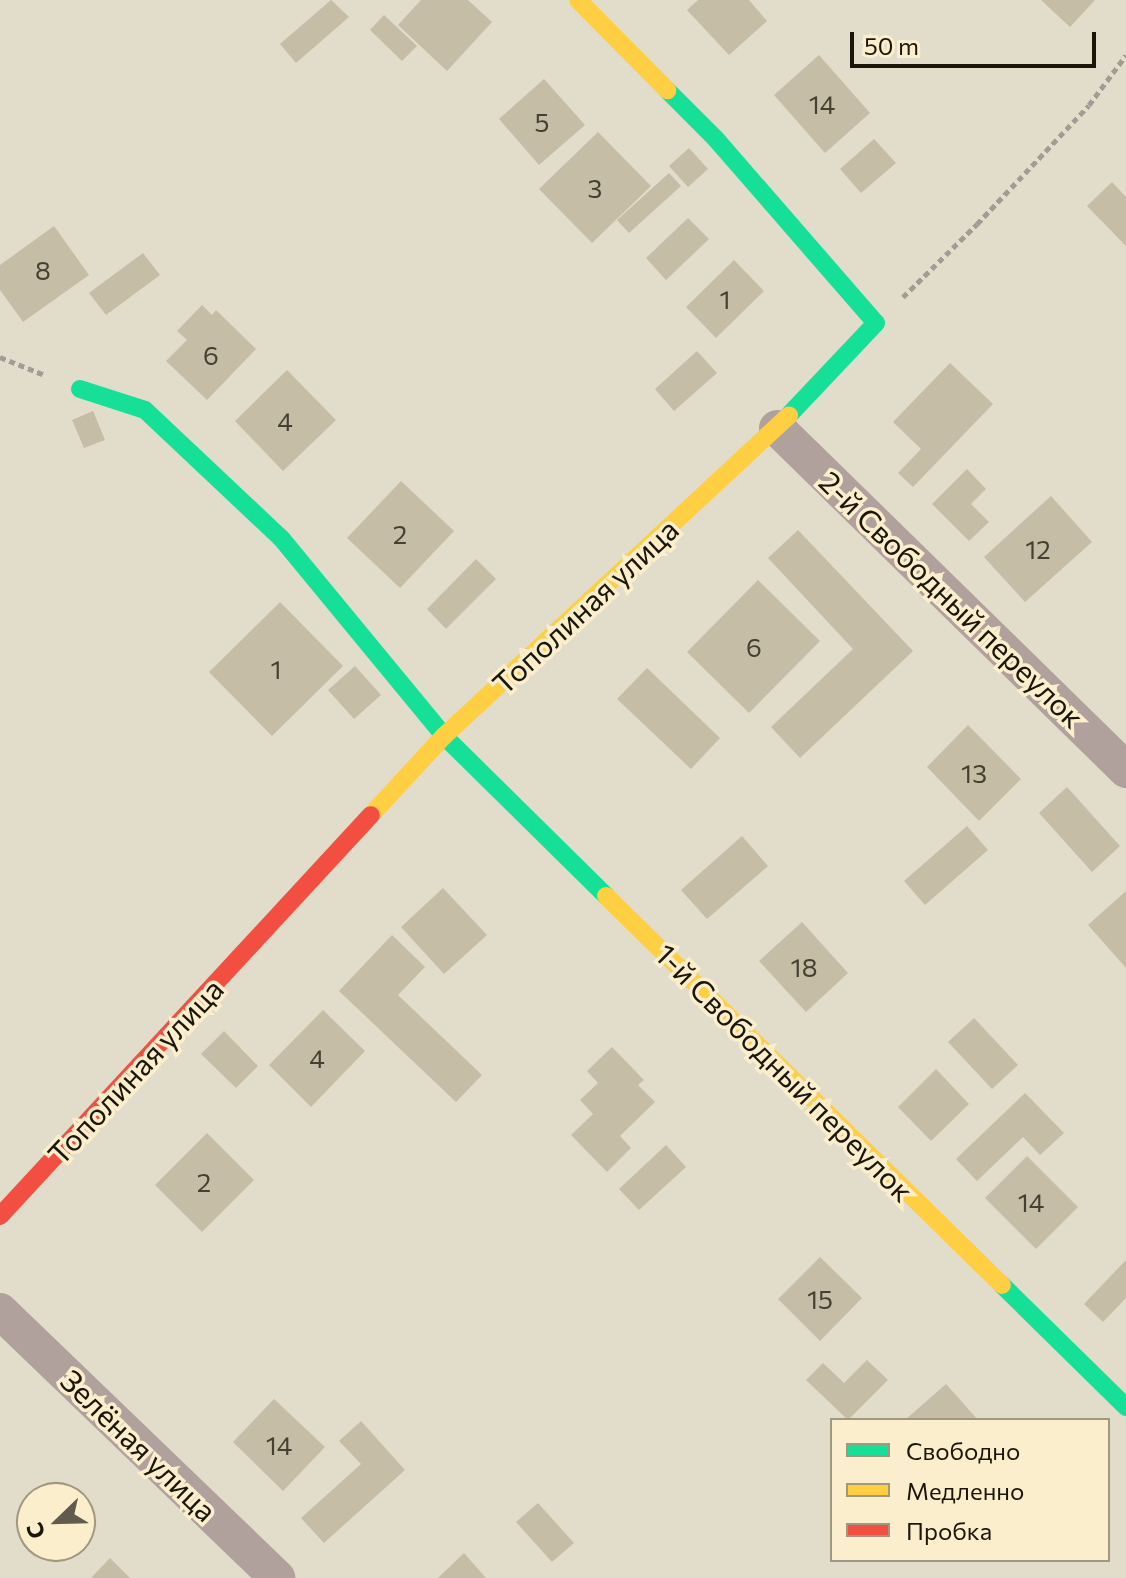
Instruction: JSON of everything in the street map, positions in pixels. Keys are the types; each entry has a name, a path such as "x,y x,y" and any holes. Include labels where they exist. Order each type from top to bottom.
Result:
{"street":[{"path":"578,0 715,138 876,323"},
{"name":"Тополиная улица","path":"0,1216 444,736 777,428 876,323"},
{"name":"1-й Свободный переулок","path":"80,389 145,410 281,538 444,736 1126,1407"},
{"name":"2-й Свободный переулок","path":"777,428 1126,770"},
{"name":"Зелёная улица","path":"0,1311 277,1578"}],"path":[{"path":"876,323 977,224 1089,105 1126,55"},
{"path":"0,357 80,389"}],"building":[{"path":"331,0 349,17 296,63 280,44"},
{"path":"421,0 468,0 492,22 447,71 398,25"},
{"path":"698,0 749,0 767,21 729,55 687,10"},
{"path":"1041,0 1095,0 1070,27"},
{"path":"384,15 417,46 402,61 370,30"},
{"path":"819,55 870,113 825,153 774,95"},
{"path":"544,79 585,125 539,165 499,119"},
{"path":"598,132 651,186 592,243 539,189"},
{"path":"874,139 896,163 861,193 840,169"},
{"path":"689,148 708,169 688,187 669,166"},
{"path":"669,173 681,186 629,233 617,220"},
{"path":"1112,182 1126,197 1126,246 1087,206"},
{"path":"688,218 709,239 666,280 646,258"},
{"path":"54,226 89,275 23,322 0,290 0,265"},
{"path":"143,253 160,275 106,315 89,293"},
{"path":"734,260 764,291 716,338 686,307"},
{"path":"202,305 212,315 216,310 256,349 207,400 166,361 187,340 177,331"},
{"path":"697,351 717,373 674,411 655,389"},
{"path":"950,363 993,404 913,487 898,473 921,449 893,422"},
{"path":"287,370 336,420 283,471 235,421"},
{"path":"93,411 105,440 84,448 72,420"},
{"path":"967,469 986,489 971,504 989,522 969,541 932,504"},
{"path":"401,481 454,531 400,588 347,538"},
{"path":"1051,496 1092,542 1025,602 984,557"},
{"path":"798,530 913,651 800,758 771,727 853,649 768,558"},
{"path":"476,559 496,579 446,629 427,609"},
{"path":"758,580 820,641 749,713 687,652"},
{"path":"280,602 343,666 272,736 209,672"},
{"path":"355,666 381,695 354,719 328,690"},
{"path":"647,668 720,738 691,769 617,699"},
{"path":"968,725 1021,779 979,821 927,767"},
{"path":"1067,787 1120,846 1092,872 1039,813"},
{"path":"967,826 988,850 925,905 904,881"},
{"path":"742,836 768,866 707,919 681,890"},
{"path":"443,888 487,935 444,974 401,927"},
{"path":"1126,891 1126,968 1088,925"},
{"path":"802,922 848,973 806,1012 759,961"},
{"path":"392,935 425,967 398,995 482,1075 456,1102 339,991"},
{"path":"323,1010 365,1051 311,1107 269,1065"},
{"path":"974,1018 1018,1065 992,1089 948,1042"},
{"path":"224,1031 258,1066 236,1088 201,1054"},
{"path":"612,1047 644,1080 638,1085 655,1102 620,1136 631,1148 607,1172 571,1135 593,1114 580,1100 598,1083 587,1071"},
{"path":"936,1069 969,1104 931,1141 898,1107"},
{"path":"1025,1093 1064,1133 1040,1155 1023,1137 977,1181 956,1159"},
{"path":"207,1133 254,1180 202,1232 155,1185"},
{"path":"666,1145 686,1167 639,1210 619,1189"},
{"path":"1027,1156 1078,1207 1036,1249 985,1198"},
{"path":"820,1257 862,1298 820,1341 778,1299"},
{"path":"1126,1260 1126,1298 1103,1322 1084,1304"},
{"path":"867,1360 888,1380 850,1418 846,1418 806,1380 823,1363 844,1383"},
{"path":"946,1384 976,1418 907,1418"},
{"path":"274,1399 325,1447 283,1491 233,1442"},
{"path":"361,1421 405,1470 324,1543 301,1518 361,1464 339,1441"},
{"path":"538,1503 574,1543 552,1562 516,1522"},
{"path":"464,1553 486,1578 438,1578"},
{"path":"110,1558 130,1578 91,1578"}],"traffic: fast":[{"path":"667,90 715,138 876,323 789,415"},
{"path":"80,389 145,410 281,538 444,736 606,896"},
{"path":"1002,1285 1126,1407"}],"traffic: slow":[{"path":"578,0 667,90"},
{"path":"371,815 444,736 789,415"},
{"path":"606,896 1002,1285"}],"traffic: jam":[{"path":"0,1216 371,815"}]}
